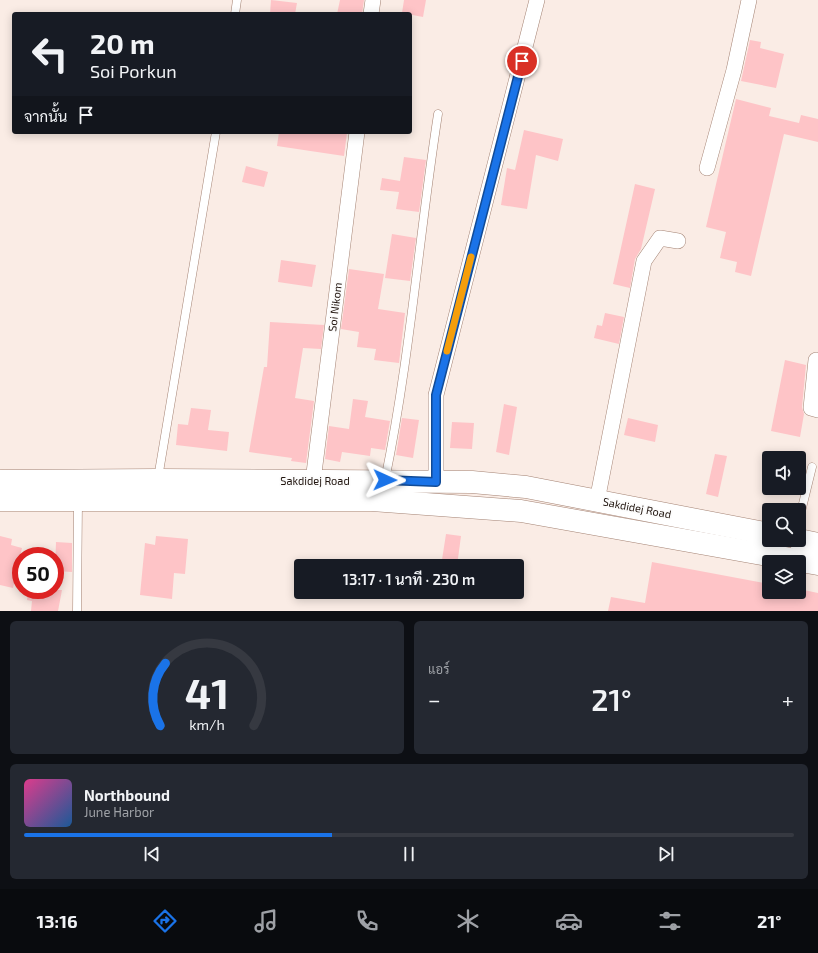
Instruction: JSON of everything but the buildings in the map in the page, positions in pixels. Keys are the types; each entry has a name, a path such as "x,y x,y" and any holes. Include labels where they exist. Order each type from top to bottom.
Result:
{"main road":[{"name":"Sakdidej Road","path":"0,481 385,480 472,482 526,487 762,533"},
{"name":"Sakdidej Road","path":"0,500 372,500 521,511 818,564"},
{"path":"806,541 818,544"}],"street":[{"path":"371,12 373,0"},
{"path":"436,482 436,395 537,0"},
{"path":"707,168 734,70 749,0"},
{"name":"Soi Nikom","path":"313,481 357,134"},
{"path":"597,501 644,261 660,238 678,241"},
{"path":"817,358 811,408 818,410"}],"lane":[{"path":"235,12 237,0"},
{"path":"385,480 398,417 426,190 438,114"},
{"path":"158,480 216,134"},
{"path":"803,503 812,467"},
{"path":"77,611 78,500"}],"slow traffic":[{"path":"447,351 471,257"}],"route":[{"path":"385,480 436,482 436,395 522,61"}]}
